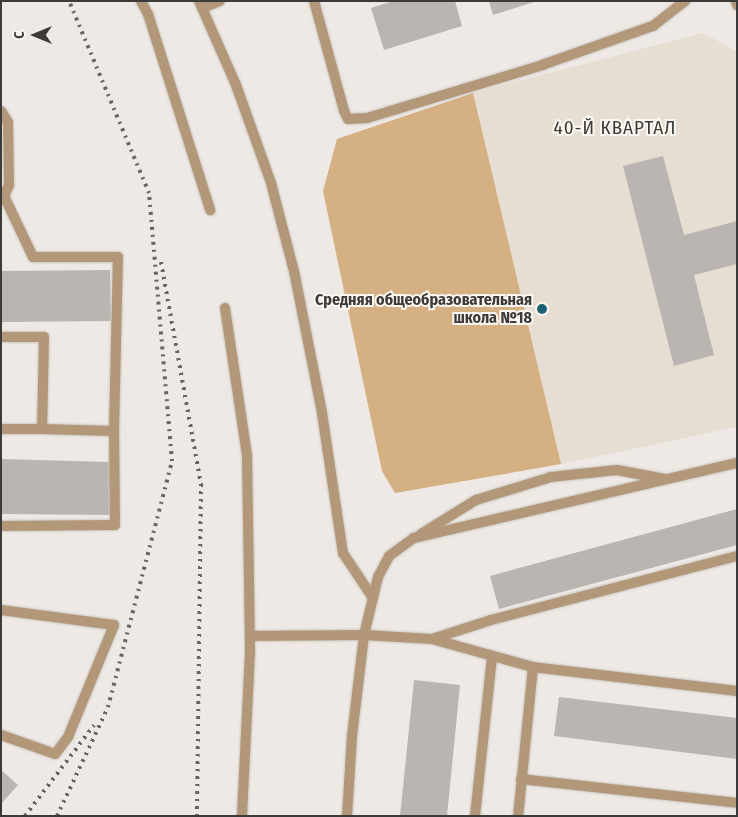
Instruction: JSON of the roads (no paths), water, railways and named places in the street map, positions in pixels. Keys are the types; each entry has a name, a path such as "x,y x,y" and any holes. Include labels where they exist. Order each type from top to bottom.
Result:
{"street":[{"path":"141,1 148,14 210,210"},
{"path":"220,1 200,5 236,85 271,183 294,271 322,414 343,553 373,598"},
{"path":"314,1 344,111 348,119 367,118 542,65 653,26 685,1"},
{"path":"1,526 115,525 114,431 118,258 33,257 3,197 9,185 8,122 2,110"},
{"path":"225,308 247,455 250,636 242,816"},
{"path":"1,337 44,337 42,429"},
{"path":"1,429 114,431"},
{"path":"414,538 671,480 737,463"},
{"path":"348,816 352,736 364,635 378,577 389,556 414,538 476,500 551,477 617,470 671,480"},
{"path":"432,639 491,620 737,556"},
{"path":"1,610 114,625 68,737 55,754 1,735"},
{"path":"250,636 364,635 432,639 534,667 737,691"},
{"path":"476,816 492,657"},
{"path":"518,816 534,667"},
{"path":"521,778 737,803"}],"railway":[{"path":"57,816 108,707 172,461 149,193 69,1"},
{"path":"161,262 201,484 197,816"},
{"path":"25,816 94,725"}],"place":[{"name":"Средняя общеобразовательная школа №18","path":"542,309"}],"district":[{"name":"40-Й КВАРТАЛ","path":"615,128"}]}
